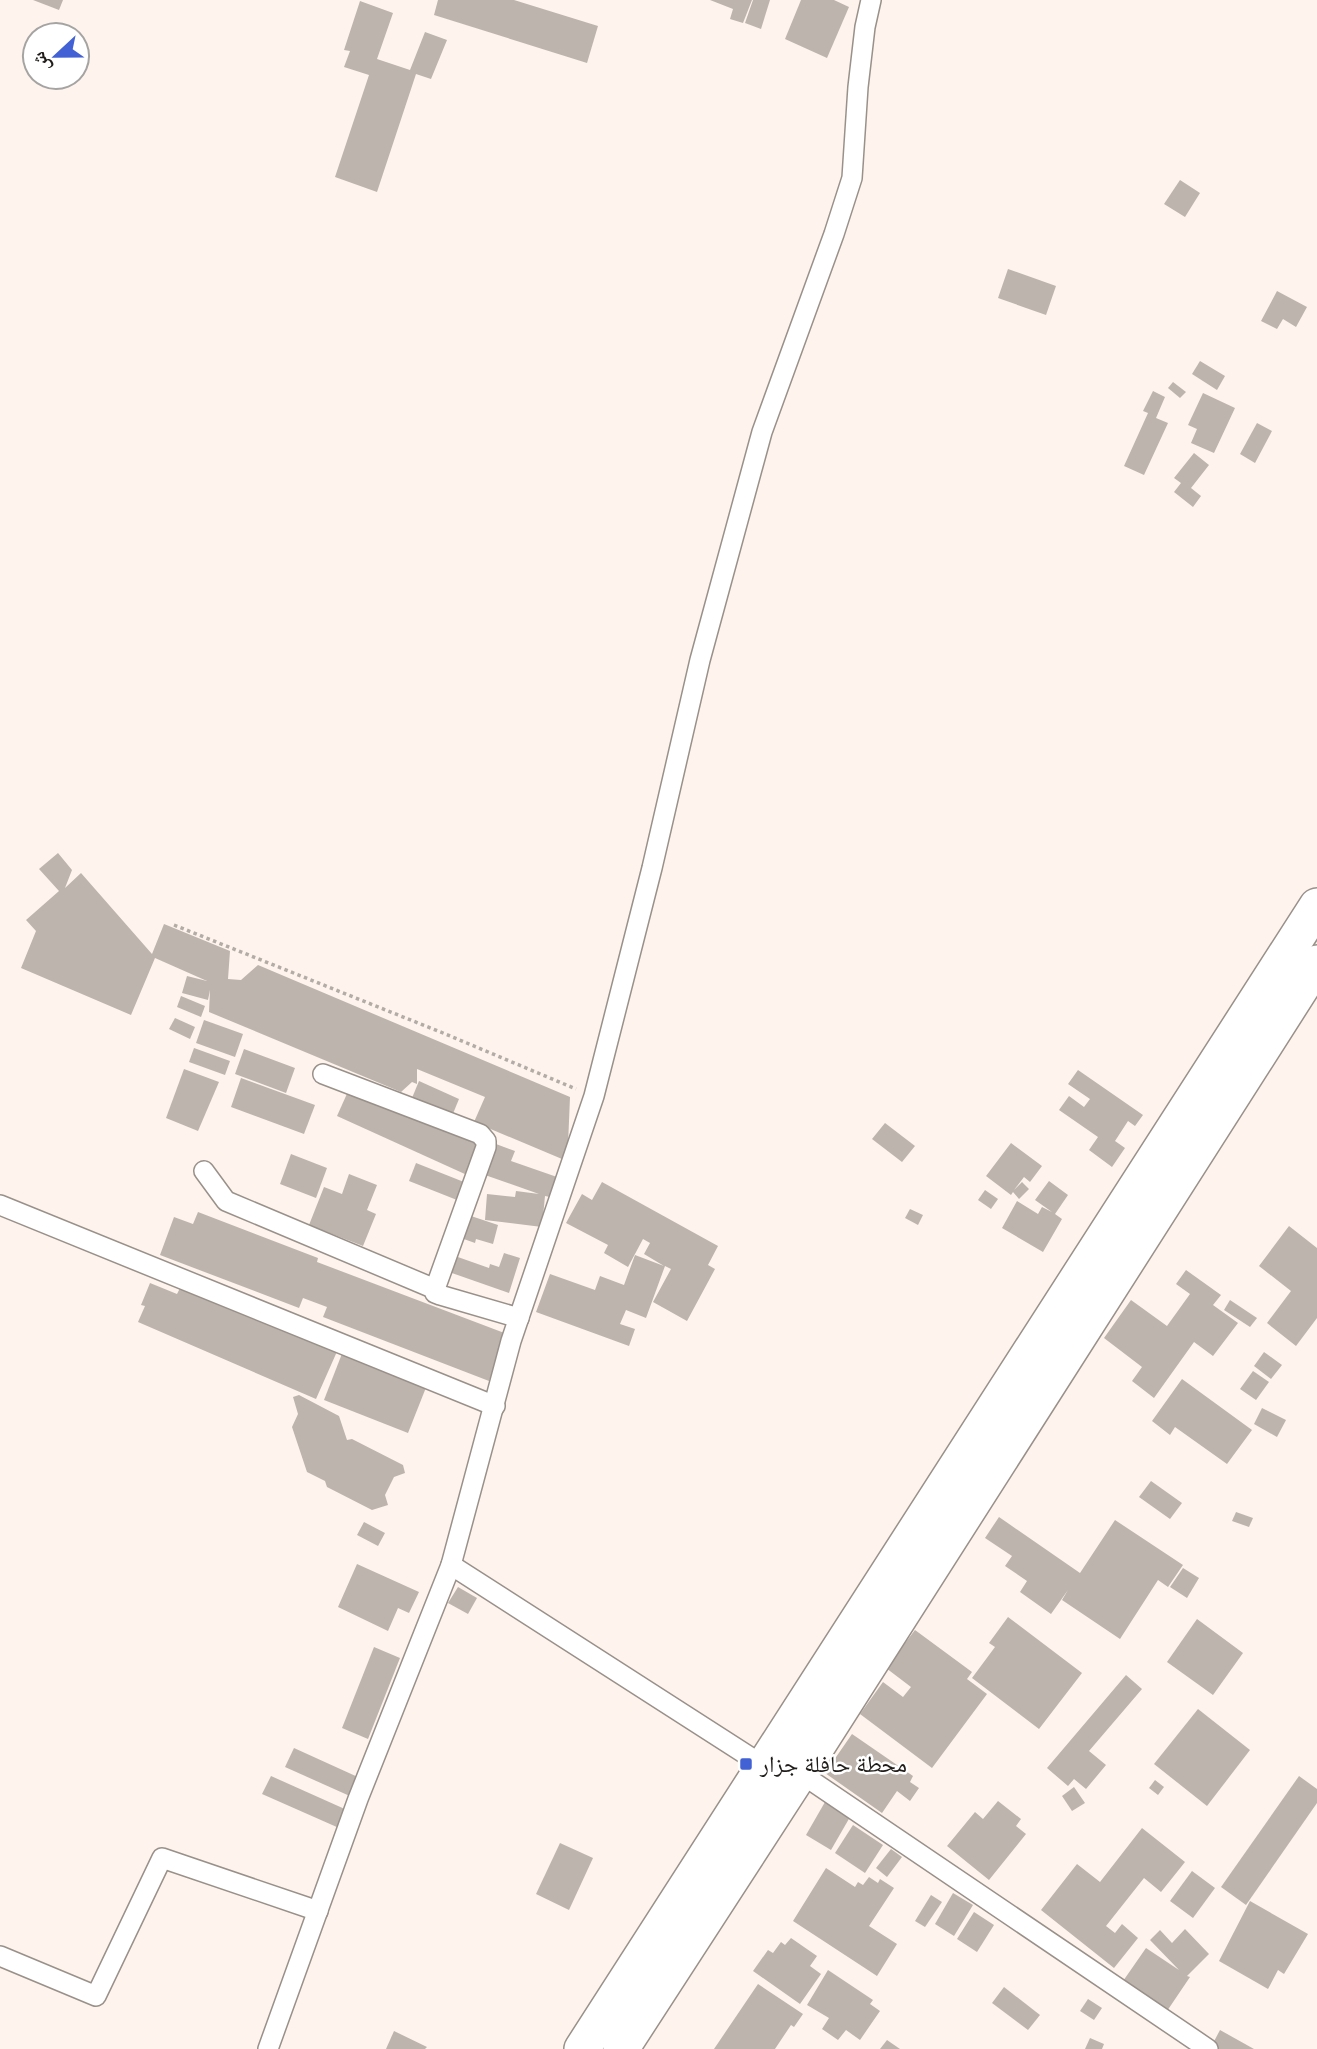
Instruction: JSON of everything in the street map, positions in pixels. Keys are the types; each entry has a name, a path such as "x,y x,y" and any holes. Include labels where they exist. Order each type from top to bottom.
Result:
{"highway":[{"path":"582,2049 1317,906"},
{"path":"621,2049 1317,963"}],"street":[{"path":"268,2049 358,1799 451,1565 519,1318 594,1097 652,868 700,660 762,432 852,178 859,75 871,0"},
{"path":"323,1074 480,1134 486,1140 486,1147 435,1293 519,1318"},
{"path":"204,1171 226,1201 435,1289"},
{"path":"0,1205 495,1406"},
{"path":"451,1565 764,1766"},
{"path":"800,1773 1208,2049"},
{"path":"0,1956 96,1996 162,1858 318,1911"}],"path":[{"path":"174,925 594,1097"}],"building":[{"path":"33,0 63,0 59,10"},
{"path":"438,0 514,0 598,26 587,63 434,15"},
{"path":"710,0 752,0 743,23 730,19 733,9"},
{"path":"753,0 770,0 761,29 745,23"},
{"path":"801,0 834,0 849,7 827,58 785,39"},
{"path":"360,1 393,13 377,59 410,70 425,32 447,40 431,79 416,74 377,192 335,177 369,75 344,67 350,51 344,50"},
{"path":"1180,180 1200,193 1185,217 1164,204"},
{"path":"1008,269 1056,286 1046,315 998,298"},
{"path":"1277,291 1307,307 1296,327 1283,319 1277,329 1261,321"},
{"path":"1200,361 1225,376 1217,390 1192,374"},
{"path":"1173,382 1186,392 1180,398 1168,388"},
{"path":"1153,391 1165,397 1156,418 1168,423 1144,475 1124,466 1148,413 1143,411"},
{"path":"1203,393 1235,408 1214,453 1191,443 1197,429 1188,425"},
{"path":"1257,423 1272,431 1255,463 1240,454"},
{"path":"1194,453 1209,465 1191,488 1201,496 1193,507 1174,492 1181,483 1174,478"},
{"path":"58,853 72,870 65,888 81,873 152,954 164,924 230,951 228,979 241,980 258,965 570,1097 568,1145 562,1159 474,1122 485,1097 417,1069 417,1084 412,1082 401,1092 209,1012 210,990 208,1000 182,993 187,976 207,981 155,958 131,1015 21,968 36,931 26,920 59,891 39,869"},
{"path":"181,996 205,1006 201,1017 177,1007"},
{"path":"175,1018 195,1027 190,1039 169,1029"},
{"path":"204,1020 243,1034 235,1057 196,1043"},
{"path":"194,1048 230,1061 225,1075 189,1062"},
{"path":"244,1049 295,1068 286,1093 235,1074"},
{"path":"184,1069 219,1082 198,1131 166,1118"},
{"path":"1078,1070 1143,1115 1135,1126 1128,1121 1115,1141 1125,1148 1112,1167 1089,1150 1098,1137 1059,1110 1069,1096 1084,1107 1090,1099 1068,1084"},
{"path":"241,1078 315,1105 304,1134 231,1107"},
{"path":"419,1081 459,1099 452,1116 412,1098"},
{"path":"350,1087 480,1146 467,1175 337,1116"},
{"path":"885,1123 915,1146 902,1162 872,1139"},
{"path":"1011,1143 1042,1166 1030,1182 1024,1177 1014,1190 1022,1182 1029,1189 1019,1199 1013,1192 1011,1195 986,1176"},
{"path":"496,1144 515,1151 511,1161 557,1177 550,1197 545,1196 542,1227 485,1220 487,1194 515,1197 516,1191 539,1194 485,1175"},
{"path":"291,1154 327,1168 316,1198 280,1184"},
{"path":"416,1163 469,1184 462,1202 409,1181"},
{"path":"349,1174 377,1185 367,1210 376,1214 363,1246 309,1225 324,1187 342,1194"},
{"path":"1049,1181 1068,1195 1055,1214 1062,1219 1043,1252 1002,1228 1017,1201 1038,1214 1042,1207 1052,1212 1035,1200"},
{"path":"602,1182 718,1246 708,1265 715,1269 687,1321 653,1302 671,1269 665,1266 646,1318 626,1310 620,1324 635,1329 629,1346 536,1312 550,1274 595,1290 600,1276 624,1285 635,1255 664,1266 644,1254 650,1243 643,1239 628,1267 604,1253 608,1245 566,1223 582,1194 592,1200"},
{"path":"985,1190 998,1199 991,1209 978,1200"},
{"path":"910,1209 923,1215 918,1225 905,1218"},
{"path":"198,1212 318,1258 317,1262 507,1334 489,1381 323,1317 327,1307 303,1298 299,1308 160,1255 174,1217 193,1224"},
{"path":"468,1215 498,1225 493,1244 476,1239 475,1243 461,1238"},
{"path":"1289,1226 1317,1248 1317,1318 1296,1346 1267,1323 1291,1291 1259,1266"},
{"path":"504,1253 520,1258 509,1293 449,1272 455,1256 489,1268 490,1264 499,1267"},
{"path":"1186,1270 1221,1295 1213,1305 1238,1323 1213,1356 1194,1342 1154,1398 1132,1381 1142,1367 1104,1338 1131,1300 1167,1326 1190,1294 1176,1284"},
{"path":"184,1280 339,1347 316,1399 138,1322 145,1306 141,1305 150,1283 177,1294"},
{"path":"1230,1300 1257,1318 1250,1327 1224,1310"},
{"path":"343,1351 427,1385 408,1433 324,1400"},
{"path":"1264,1352 1282,1365 1271,1379 1254,1366"},
{"path":"1253,1371 1269,1382 1256,1400 1240,1389"},
{"path":"1182,1379 1252,1430 1227,1464 1175,1427 1170,1435 1152,1421"},
{"path":"299,1395 339,1416 347,1440 352,1439 403,1465 405,1473 394,1477 385,1495 388,1505 372,1510 327,1487 325,1481 307,1472 292,1427 298,1414 293,1397"},
{"path":"1262,1408 1286,1420 1277,1437 1254,1424"},
{"path":"1151,1481 1182,1503 1170,1519 1139,1497"},
{"path":"1236,1512 1253,1518 1249,1527 1232,1521"},
{"path":"999,1517 1080,1573 1115,1520 1183,1565 1168,1587 1158,1580 1120,1639 1062,1600 1068,1590 1051,1614 1020,1592 1027,1581 1005,1566 1012,1556 985,1538"},
{"path":"364,1522 385,1533 378,1546 357,1535"},
{"path":"357,1564 419,1592 409,1613 398,1608 388,1631 338,1607"},
{"path":"1183,1568 1199,1578 1187,1598 1170,1587"},
{"path":"458,1587 477,1598 468,1614 448,1603"},
{"path":"1008,1617 1082,1673 1039,1729 972,1678 995,1647 989,1643"},
{"path":"1197,1619 1243,1653 1213,1695 1167,1662"},
{"path":"915,1630 972,1672 967,1679 987,1694 932,1768 860,1714 883,1682 903,1697 911,1687 886,1668"},
{"path":"374,1647 400,1658 368,1739 342,1728"},
{"path":"1126,1675 1142,1689 1089,1751 1106,1765 1086,1789 1074,1779 1068,1786 1047,1768"},
{"path":"1198,1709 1250,1750 1207,1806 1154,1764"},
{"path":"852,1734 913,1776 910,1782 919,1788 910,1801 897,1791 882,1813 825,1773"},
{"path":"294,1748 360,1778 352,1797 285,1767"},
{"path":"271,1776 347,1810 339,1828 262,1794"},
{"path":"1299,1776 1317,1789 1317,1803 1246,1905 1221,1887"},
{"path":"1155,1780 1164,1787 1158,1795 1149,1788"},
{"path":"1074,1787 1085,1803 1072,1811 1062,1796"},
{"path":"998,1801 1021,1819 1016,1826 1026,1834 989,1880 947,1846 975,1812 983,1819"},
{"path":"825,1802 850,1817 831,1850 806,1835"},
{"path":"853,1825 883,1845 865,1873 835,1853"},
{"path":"1142,1828 1185,1862 1161,1892 1144,1878 1106,1926 1115,1933 1122,1924 1138,1938 1114,1968 1041,1910 1077,1864 1100,1882"},
{"path":"560,1843 593,1858 569,1910 536,1894"},
{"path":"891,1849 902,1857 887,1877 876,1868"},
{"path":"826,1868 855,1887 858,1882 863,1885 869,1877 878,1883 880,1879 894,1888 869,1926 897,1944 877,1976 793,1921"},
{"path":"1192,1871 1215,1888 1193,1918 1170,1901"},
{"path":"953,1893 973,1905 954,1936 935,1924"},
{"path":"931,1895 942,1902 925,1927 915,1921"},
{"path":"1250,1901 1308,1934 1284,1974 1278,1970 1268,1989 1219,1961"},
{"path":"974,1912 994,1925 977,1952 957,1939"},
{"path":"1185,1929 1209,1954 1187,1976 1190,1977 1165,2014 1121,1984 1146,1948 1179,1970 1150,1940 1160,1930 1172,1943"},
{"path":"791,1938 817,1956 810,1966 821,1974 800,2004 753,1971 768,1950 773,1953 781,1942 785,1945"},
{"path":"828,1970 873,2000 870,2004 880,2011 860,2040 846,2030 838,2040 822,2029 829,2018 807,2005"},
{"path":"758,1984 803,2014 794,2027 791,2025 775,2049 714,2049"},
{"path":"1004,1987 1040,2015 1028,2030 992,2003"},
{"path":"1088,1999 1102,2008 1094,2020 1080,2011"},
{"path":"1220,2030 1254,2049 1210,2049"},
{"path":"394,2031 427,2047 386,2049"},
{"path":"1090,2038 1104,2044 1102,2049 1085,2049"},
{"path":"887,2040 900,2049 880,2049"}],"place":[{"name":"محطة حافلة جزار","path":"746,1764"}]}
